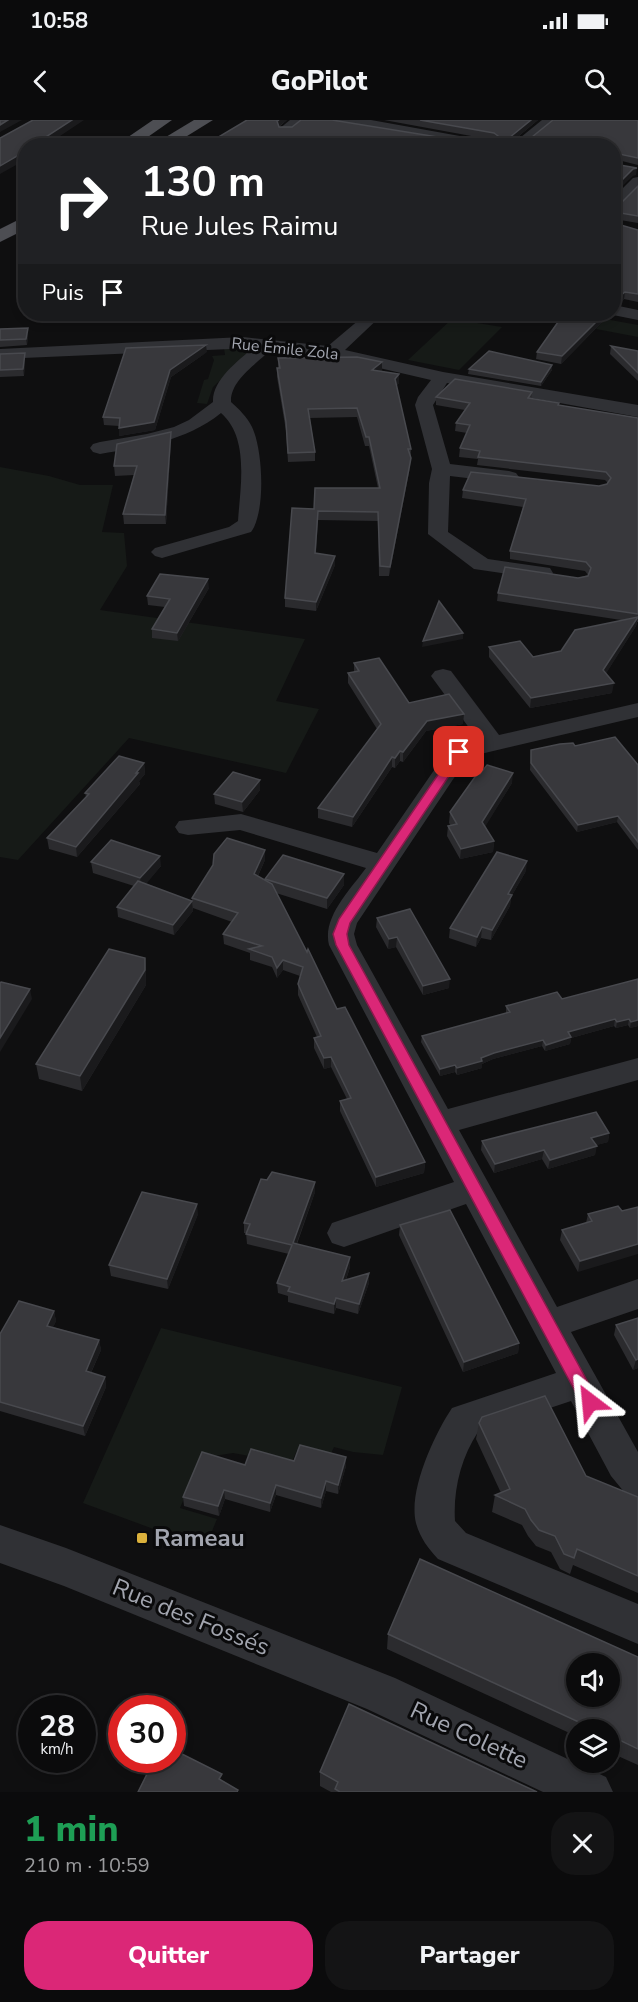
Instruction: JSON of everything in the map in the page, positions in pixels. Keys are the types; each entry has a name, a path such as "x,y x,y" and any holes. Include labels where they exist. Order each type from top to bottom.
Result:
{"main road":[{"path":"124,138 150,120"},
{"path":"136,138 164,120"},
{"path":"158,138 186,120"},
{"path":"173,138 205,120"},
{"path":"3,221 18,211"},
{"path":"0,237 18,226"}],"street":[{"path":"286,129 299,120"},
{"path":"331,120 373,122 379,127 445,138"},
{"path":"526,138 550,120"},
{"path":"621,198 638,181"},
{"path":"621,203 638,203"},
{"path":"621,311 638,315"},
{"path":"332,352 367,321"},
{"name":"Rue Émile Zola","path":"0,354 218,342 266,345 332,352 443,377 638,411"},
{"path":"162,552 236,531 244,528 248,521 250,456 248,441 233,412 222,404 221,391 266,345"},
{"path":"443,377 427,397 424,405 442,469 439,483 438,534 482,564 565,576"},
{"path":"100,448 181,431 205,418 222,404"},
{"path":"442,469 526,480"},
{"path":"443,676 493,744"},
{"path":"635,715 459,752 344,922 340,934 342,945 579,1382 624,1464 638,1480"},
{"path":"188,827 241,822 384,864"},
{"path":"440,1123 638,1069"},
{"path":"344,1233 474,1188"},
{"path":"549,1325 638,1294"},
{"path":"579,1382 465,1420 455,1433 434,1509 438,1531 452,1546 638,1624"},
{"name":"Rue des Fossés","path":"0,1544 380,1693"},
{"name":"Rue Colette","path":"380,1693 591,1792"}],"shaded area":[{"path":"450,321 502,327 459,370 408,360"},
{"path":"603,321 638,325 638,337 596,329"},
{"path":"224,348 248,348 249,352 213,387 207,404 197,403 204,380 208,379 214,360 212,356 225,355"},
{"path":"0,467 49,476 80,485 113,485 102,532 124,533 127,566 100,610 305,639 276,701 319,709 286,773 129,738 18,860 0,857"},
{"path":"161,1328 402,1387 383,1455 353,1452 334,1447 329,1458 297,1450 291,1464 233,1453 201,1458 180,1508 217,1519 205,1548 83,1503"}],"building":[{"path":"33,120 72,120 44,138 18,138 18,156 0,166 0,138"},
{"path":"247,120 279,120 277,121 279,127 292,127 301,120 332,120 444,138 217,138"},
{"path":"420,120 531,120 509,138 501,138 494,133"},
{"path":"553,120 638,120 638,158 621,154 621,138 531,138"},
{"path":"621,165 637,168 621,181"},
{"path":"638,186 638,216 621,213 621,203"},
{"path":"621,225 638,230 638,294 625,292 621,295"},
{"path":"559,321 597,321 562,356 537,352"},
{"path":"28,328 26,339 0,340 0,329"},
{"path":"206,345 170,370 154,422 119,428 120,418 103,417 126,348"},
{"path":"611,346 638,351 638,373"},
{"path":"489,351 552,365 541,382 469,369"},
{"path":"25,353 23,369 0,370 0,354"},
{"path":"357,357 382,362 372,370 399,374 395,379 411,449 408,449 411,458 390,567 380,566 378,512 318,511 315,553 335,556 316,602 285,598 292,508 314,509 315,488 380,488 369,437 366,437 357,408 308,409 315,452 288,453 286,422 277,368 280,368 278,358"},
{"path":"455,379 532,392 528,398 559,403 558,405 638,418 638,614 498,593 505,567 578,578 588,576 591,568 586,562 510,551 526,499 463,490 471,472 599,486 607,484 611,478 606,472 478,457 480,451 460,448 470,425 456,423 470,403 436,397"},
{"path":"171,432 165,515 123,514 137,466 114,466 117,444"},
{"path":"160,574 208,579 177,633 152,629 170,599 147,596"},
{"path":"439,601 463,633 423,641"},
{"path":"638,617 603,670 614,683 531,698 489,647 520,641 533,657 561,651 575,630"},
{"path":"379,658 409,703 449,694 464,714 427,721 403,752 400,751 395,758 392,757 353,817 318,808 381,724 348,673 359,671 354,663"},
{"path":"615,737 638,765 638,842 618,816 578,825 531,763 531,750 560,744 573,743 575,746"},
{"path":"119,756 144,763 76,847 47,838 89,794 85,793"},
{"path":"487,765 513,773 482,822 494,841 461,849 448,826 457,824 450,812 477,774 480,774"},
{"path":"233,772 260,780 242,802 214,794"},
{"path":"227,838 265,850 254,874 272,884 307,952 308,949 337,1009 345,1007 425,1162 376,1177 340,1101 351,1098 331,1057 324,1058 314,1038 321,1036 298,984 303,967 283,960 277,968 272,957 249,949 262,946 223,934 238,913 192,898 213,865 214,854"},
{"path":"111,840 160,856 140,878 91,862"},
{"path":"497,852 527,861 508,894 512,895 492,930 482,927 477,937 450,928"},
{"path":"283,855 344,874 327,898 265,879"},
{"path":"138,881 192,901 173,925 117,907"},
{"path":"410,909 450,979 423,986 397,937 389,939 377,918"},
{"path":"109,949 145,958 145,970 80,1076 36,1064"},
{"path":"638,979 638,1020 631,1022 629,1019 617,1022 615,1019 568,1032 571,1037 546,1045 543,1040 494,1053 481,1058 482,1061 457,1068 455,1065 440,1069 422,1036 510,1012 506,1006 557,992 562,999"},
{"path":"0,983 30,989 0,1038"},
{"path":"596,1112 609,1133 591,1138 597,1146 550,1160 544,1150 495,1164 482,1141"},
{"path":"272,1172 315,1182 293,1243 350,1257 342,1281 369,1273 359,1304 336,1298 334,1304 288,1291 290,1287 277,1283 292,1245 246,1234 250,1224 244,1223 261,1179 267,1180"},
{"path":"142,1192 197,1204 167,1279 109,1265"},
{"path":"618,1206 622,1211 638,1207 638,1244 580,1261 562,1230 592,1221 588,1214"},
{"path":"450,1210 519,1343 464,1362 400,1225"},
{"path":"19,1301 54,1311 47,1326 99,1340 86,1371 105,1377 83,1426 0,1402 0,1334"},
{"path":"638,1318 638,1359 636,1360 616,1325"},
{"path":"545,1396 586,1476 638,1497 638,1576 577,1549 574,1558 564,1554 555,1536 539,1530 525,1509 495,1495 510,1489 479,1423 482,1417"},
{"path":"300,1445 346,1457 338,1485 326,1481 321,1498 276,1485 270,1503 224,1490 218,1506 183,1497 202,1452 245,1465 251,1449 294,1461"},
{"path":"420,1559 638,1657 638,1749 620,1740 620,1719 572,1719 388,1634"},
{"path":"349,1704 537,1792 340,1792 335,1789 338,1782 320,1772"},
{"path":"186,1756 222,1774 219,1779 238,1790 237,1792 138,1792 148,1773 186,1773"}],"place":[{"name":"Rameau","path":"142,1538"}],"route":[{"path":"459,752 344,922 340,934 342,945 590,1402"}]}
